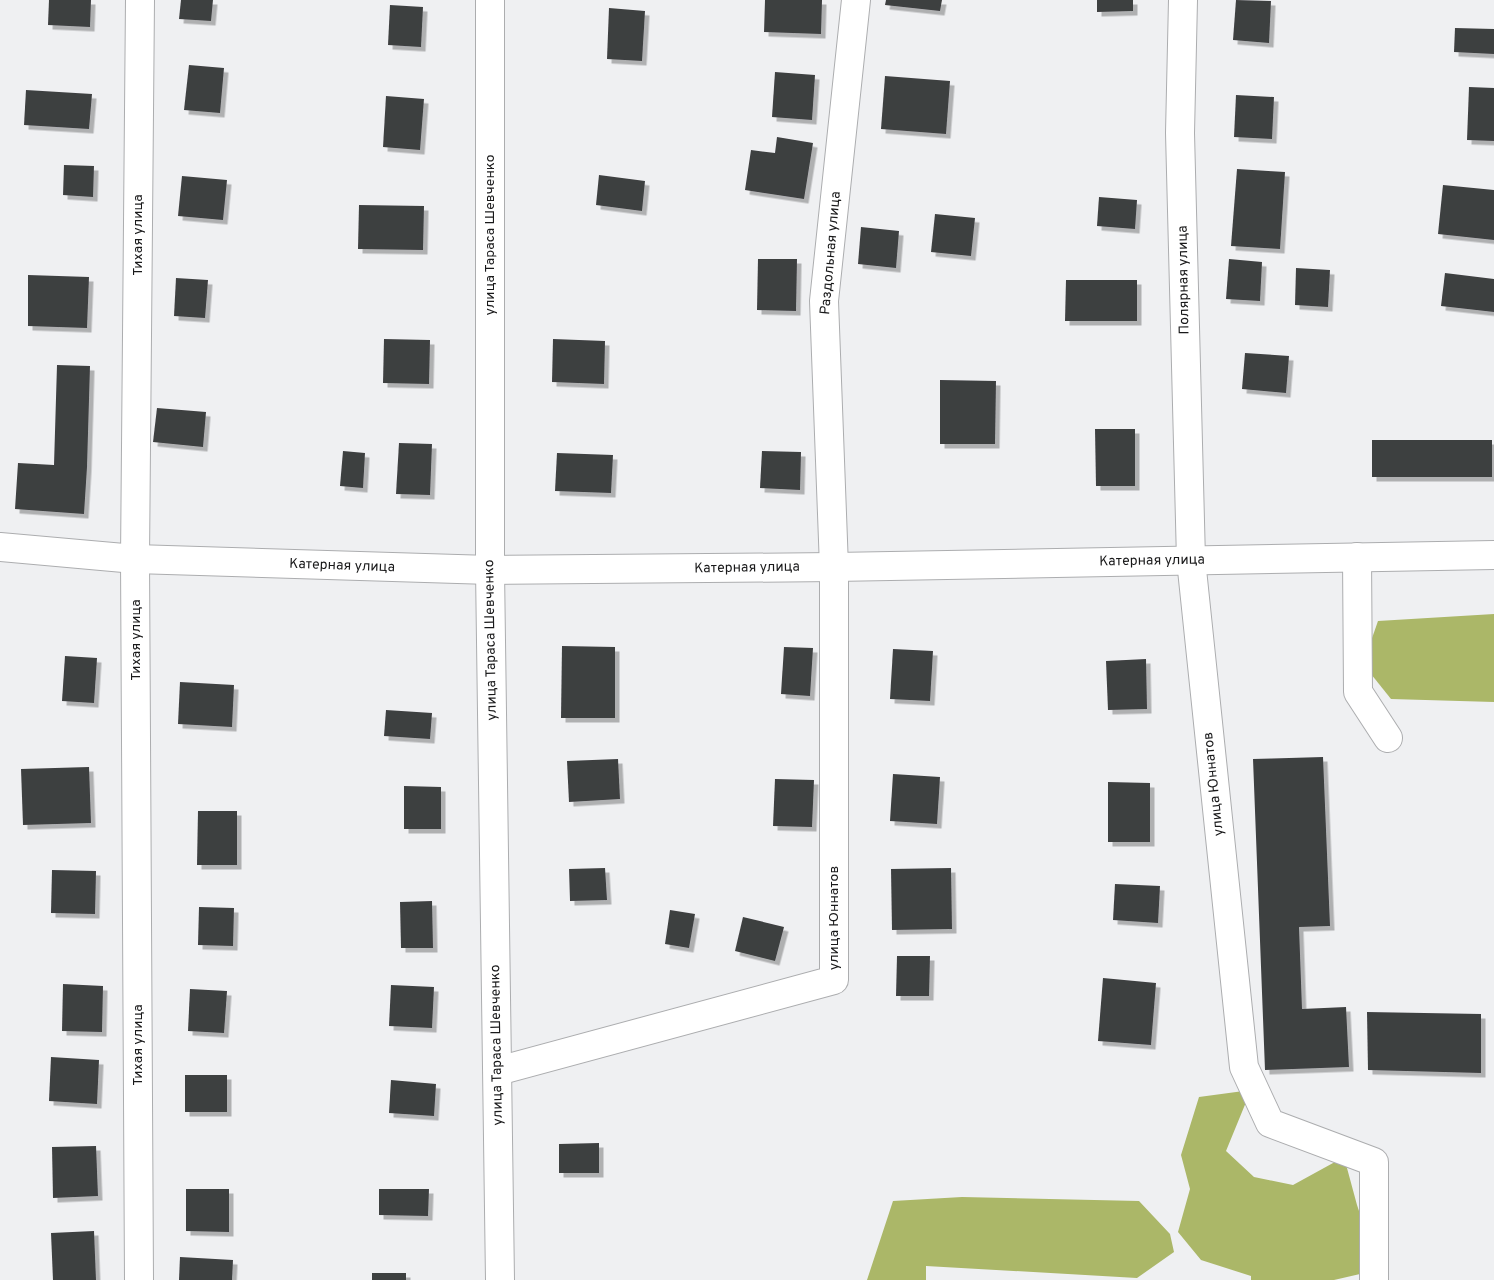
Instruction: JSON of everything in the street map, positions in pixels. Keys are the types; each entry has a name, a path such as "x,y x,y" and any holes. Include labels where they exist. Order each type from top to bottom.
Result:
{"street":[{"name":"Тихая улица","path":"139,1280 136,559 140,0"},
{"name":"улица Тараса Шевченко","path":"490,0 490,570 500,1280"},
{"name":"Раздольная улица","path":"834,567 824,301 856,0"},
{"name":"Полярная улица","path":"1183,0 1180,132 1191,560"},
{"name":"Катерная улица","path":"0,547 136,559 490,570 834,567 1494,555"},
{"path":"1357,558 1358,692 1388,738"},
{"name":"улица Юннатов","path":"1191,560 1244,1067 1270,1123 1374,1162 1374,1280"},
{"name":"улица Юннатов","path":"498,1070 834,980 834,567"}],"green space":[{"path":"1494,614 1494,702 1391,699 1363,664 1378,621"},
{"path":"1251,1090 1226,1151 1254,1177 1293,1185 1344,1157 1365,1229 1360,1274 1334,1280 1251,1280 1251,1276 1201,1260 1178,1232 1190,1189 1181,1155 1199,1097"},
{"path":"962,1197 1139,1201 1170,1234 1174,1252 1137,1278 926,1266 926,1280 867,1280 893,1201"}],"building":[{"path":"49,0 91,0 90,27 48,25"},
{"path":"181,0 213,0 211,21 179,19"},
{"path":"765,0 822,0 821,34 764,32"},
{"path":"886,0 942,0 940,11 885,5"},
{"path":"1097,0 1133,0 1133,11 1097,12"},
{"path":"1236,0 1271,1 1269,43 1233,40"},
{"path":"390,5 423,7 421,47 388,45"},
{"path":"609,8 645,11 642,61 607,59"},
{"path":"1455,28 1494,29 1494,54 1454,52"},
{"path":"189,65 224,68 220,113 184,110"},
{"path":"775,72 815,75 812,120 772,117"},
{"path":"885,76 950,81 946,134 881,129"},
{"path":"1469,87 1494,88 1494,141 1467,140"},
{"path":"26,90 92,94 89,129 24,125"},
{"path":"1236,95 1274,97 1272,139 1234,137"},
{"path":"386,96 424,99 420,150 383,147"},
{"path":"777,137 813,143 804,199 745,190 751,150 775,153"},
{"path":"64,165 94,166 93,197 63,195"},
{"path":"1237,169 1285,172 1280,249 1231,246"},
{"path":"599,175 645,181 642,211 596,205"},
{"path":"182,176 227,180 223,220 178,216"},
{"path":"1443,185 1494,190 1494,240 1438,234"},
{"path":"1099,197 1137,200 1135,229 1097,226"},
{"path":"359,205 424,206 423,250 358,249"},
{"path":"935,214 975,218 971,256 931,252"},
{"path":"861,227 899,231 896,268 858,264"},
{"path":"758,259 797,259 796,311 757,310"},
{"path":"1229,259 1262,262 1260,301 1226,299"},
{"path":"1296,268 1330,270 1328,307 1295,305"},
{"path":"1445,273 1494,279 1494,312 1441,306"},
{"path":"28,275 89,277 87,328 28,326"},
{"path":"176,278 208,280 205,318 174,316"},
{"path":"1066,280 1137,280 1137,321 1065,321"},
{"path":"384,339 430,340 429,384 383,383"},
{"path":"553,339 605,341 604,384 552,382"},
{"path":"1245,353 1289,356 1286,393 1242,389"},
{"path":"57,365 90,366 84,514 15,509 18,463 54,465"},
{"path":"940,380 996,381 995,444 940,444"},
{"path":"157,408 206,412 203,447 153,442"},
{"path":"1095,429 1135,429 1135,486 1096,486"},
{"path":"1372,440 1492,440 1492,477 1372,477"},
{"path":"399,443 432,444 430,495 396,494"},
{"path":"343,451 365,453 363,488 340,486"},
{"path":"762,451 801,452 800,490 760,488"},
{"path":"557,453 613,455 611,493 555,491"},
{"path":"562,646 615,647 615,718 561,718"},
{"path":"784,647 813,648 810,696 781,694"},
{"path":"893,649 933,651 930,701 890,699"},
{"path":"65,656 97,658 94,703 62,701"},
{"path":"1146,659 1147,709 1108,710 1106,661"},
{"path":"180,682 234,685 232,727 178,724"},
{"path":"386,710 432,713 430,739 384,736"},
{"path":"1323,757 1330,926 1299,927 1302,1009 1346,1007 1349,1067 1265,1070 1253,759"},
{"path":"618,759 620,799 569,802 567,761"},
{"path":"89,767 91,823 23,825 21,769"},
{"path":"893,774 940,777 937,824 890,821"},
{"path":"775,779 814,780 812,827 773,826"},
{"path":"1108,782 1150,783 1150,842 1108,842"},
{"path":"404,786 441,787 441,829 404,829"},
{"path":"198,811 237,811 237,865 197,865"},
{"path":"605,868 607,900 570,901 569,869"},
{"path":"951,868 952,929 892,930 891,869"},
{"path":"52,870 96,871 95,914 51,913"},
{"path":"1115,884 1160,886 1158,923 1113,920"},
{"path":"432,901 433,948 401,948 400,902"},
{"path":"199,907 234,908 233,946 198,945"},
{"path":"670,910 695,914 689,948 665,944"},
{"path":"743,917 784,927 775,961 735,951"},
{"path":"897,956 930,956 929,996 896,996"},
{"path":"1103,978 1156,983 1151,1045 1098,1041"},
{"path":"63,984 103,986 102,1032 62,1031"},
{"path":"391,985 434,987 432,1028 389,1026"},
{"path":"190,989 227,991 224,1033 188,1031"},
{"path":"1367,1012 1481,1014 1481,1073 1368,1070"},
{"path":"51,1057 99,1060 97,1104 49,1101"},
{"path":"185,1075 227,1075 227,1112 185,1112"},
{"path":"391,1080 436,1084 434,1116 389,1113"},
{"path":"599,1143 599,1173 559,1173 559,1144"},
{"path":"96,1146 98,1196 53,1198 52,1147"},
{"path":"186,1189 229,1189 229,1232 186,1231"},
{"path":"379,1189 429,1189 428,1216 379,1215"},
{"path":"94,1231 96,1280 53,1280 51,1233"},
{"path":"180,1257 233,1260 232,1280 179,1280"},
{"path":"372,1273 406,1273 406,1280 372,1280"}]}
